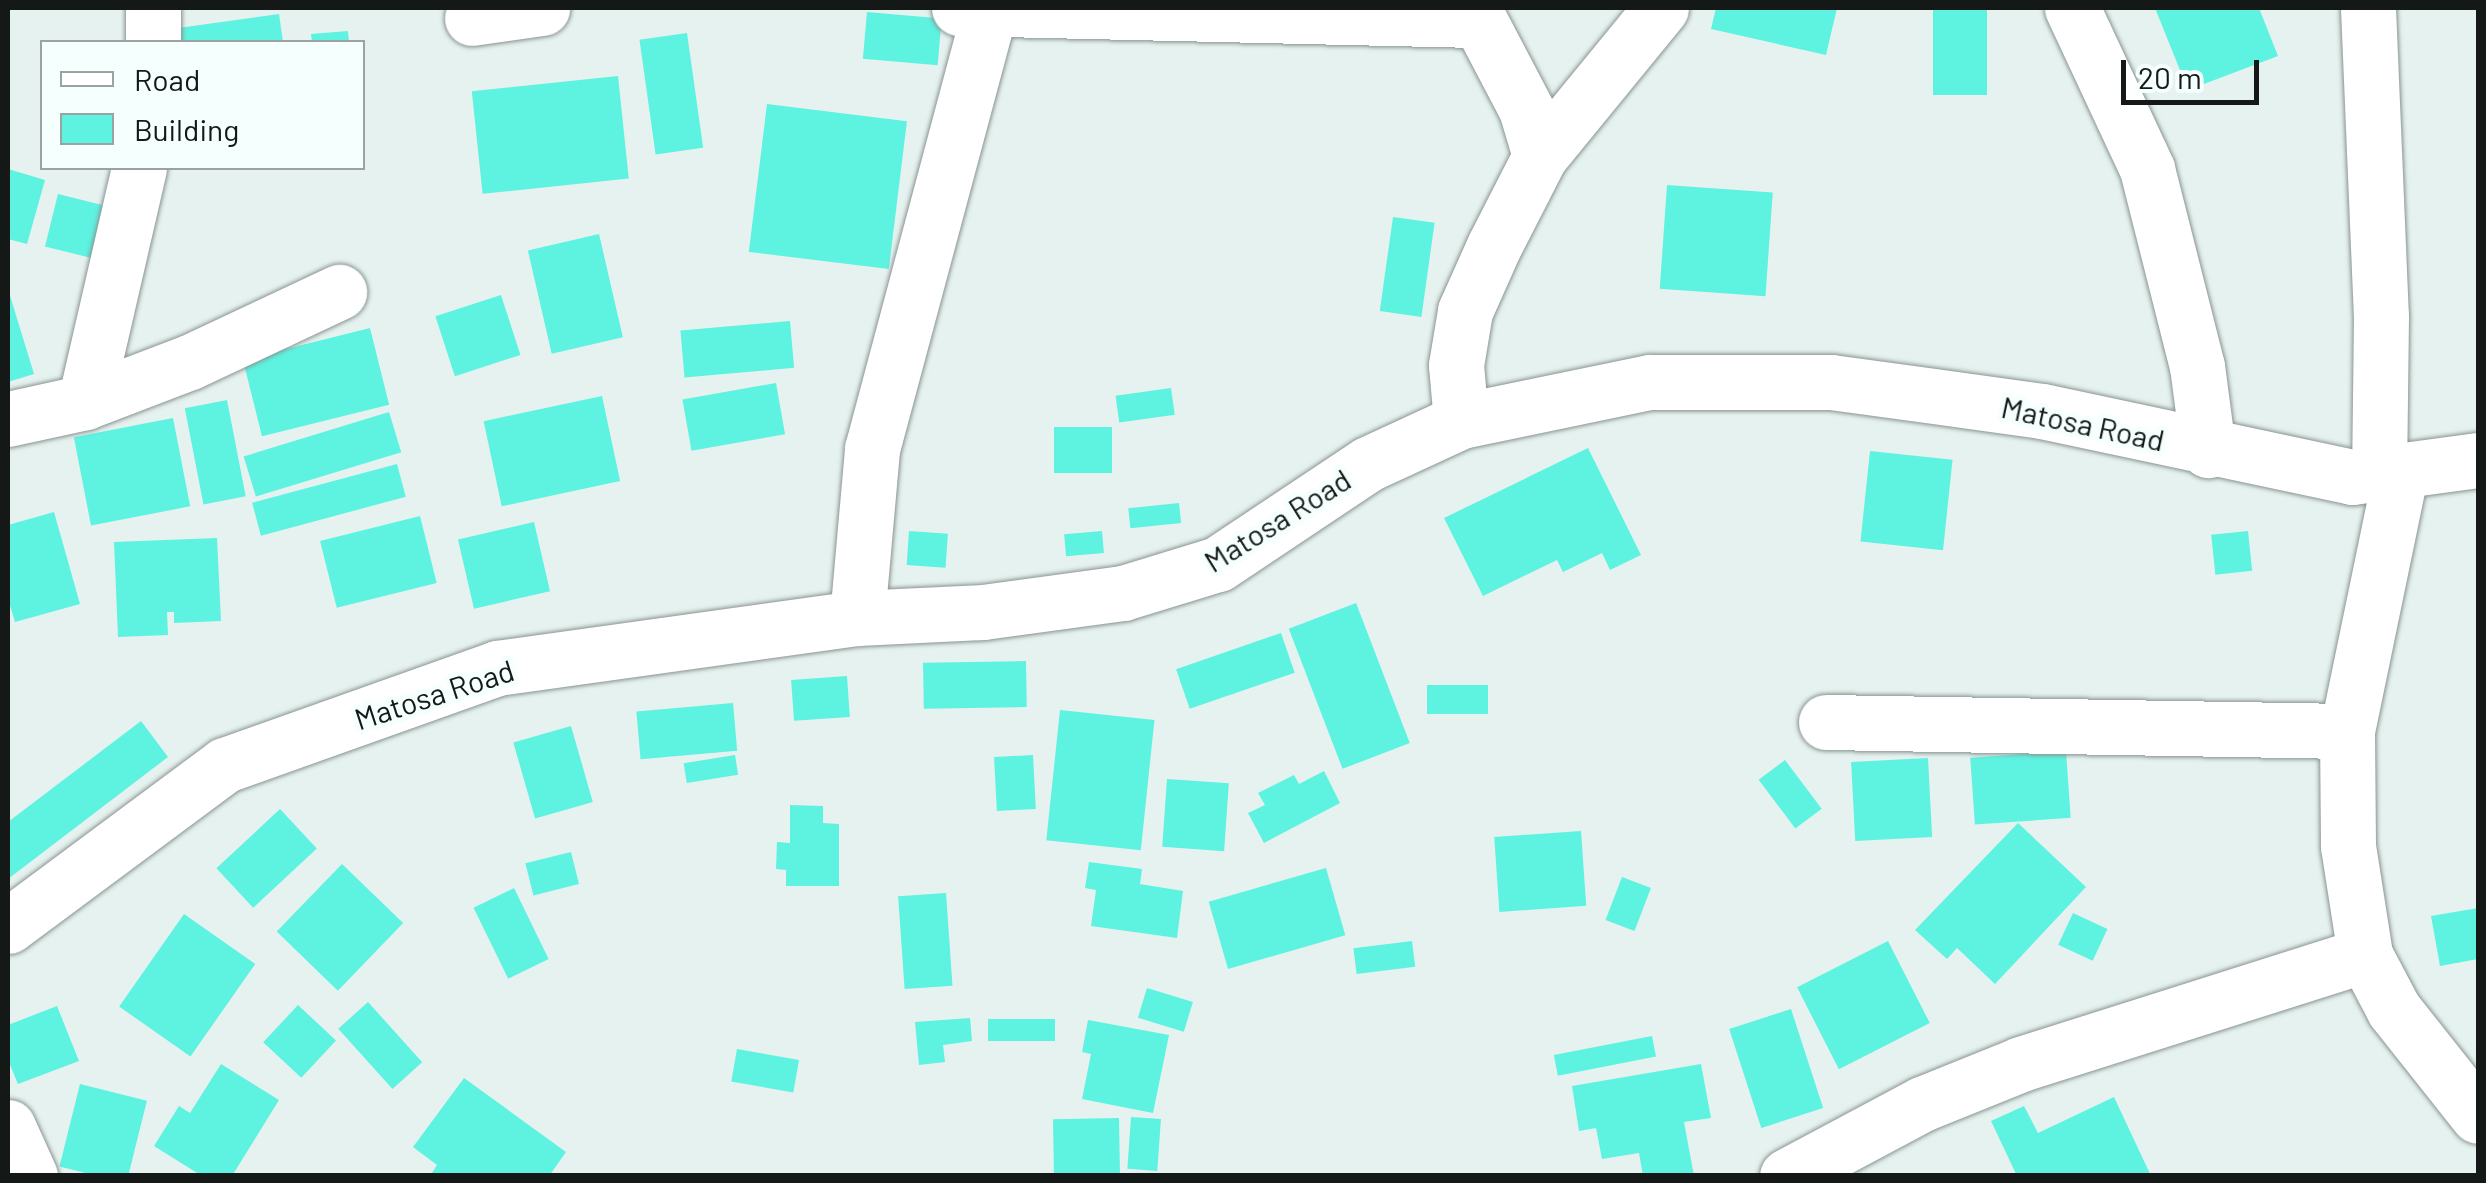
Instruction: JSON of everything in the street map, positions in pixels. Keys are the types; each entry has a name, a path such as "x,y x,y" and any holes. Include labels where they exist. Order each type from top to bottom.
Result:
{"street":[{"path":"153,8 153,40"},
{"path":"472,18 542,8"},
{"path":"856,618 872,449 979,8 1474,14 1526,109 1540,156"},
{"path":"1461,421 1456,364 1465,311 1540,156 1661,8"},
{"path":"2072,8 2147,169 2197,366 2208,450"},
{"path":"2368,8 2390,475 2347,731 2348,846 2365,954 2394,1010 2478,1116"},
{"path":"85,402 140,170"},
{"path":"8,419 85,402 190,362 339,292"},
{"name":"Matosa Road","path":"8,926 226,765 497,668 856,618 1064,603 1218,564 1368,464 1461,421 1650,382 1831,382 2042,411 2208,450 2390,475 2478,460"},
{"path":"1826,722 2347,731"},
{"path":"1788,1176 1922,1104 2021,1064 2365,954"},
{"path":"8,1127 30,1176"}],"building":[{"path":"1716,8 1837,8 1826,55 1711,29"},
{"path":"1933,8 1987,8 1987,95 1933,95"},
{"path":"2155,8 2259,8 2278,56 2188,90"},
{"path":"867,12 942,19 938,65 863,59"},
{"path":"279,14 283,40 173,40 171,29"},
{"path":"348,31 349,40 312,40 311,34"},
{"path":"687,33 703,148 656,155 639,40"},
{"path":"618,76 629,178 483,194 472,91"},
{"path":"767,104 907,121 889,269 749,252"},
{"path":"8,169 45,180 27,244 8,239"},
{"path":"1667,185 1773,192 1765,296 1660,289"},
{"path":"58,194 116,209 103,261 45,246"},
{"path":"1393,217 1435,223 1421,317 1380,311"},
{"path":"599,234 623,337 552,354 528,250"},
{"path":"8,289 34,374 8,382"},
{"path":"501,295 520,355 455,376 435,316"},
{"path":"790,321 794,368 685,377 680,331"},
{"path":"370,328 389,405 262,436 243,360"},
{"path":"776,383 785,434 691,451 682,399"},
{"path":"1171,388 1175,415 1119,423 1116,396"},
{"path":"602,396 620,481 502,506 484,421"},
{"path":"227,400 246,496 203,504 185,408"},
{"path":"389,412 401,452 256,497 244,456"},
{"path":"173,418 190,506 91,526 74,437"},
{"path":"1054,427 1112,427 1112,473 1054,473"},
{"path":"1588,448 1641,555 1610,570 1602,553 1563,572 1557,560 1483,596 1444,518"},
{"path":"1870,451 1953,460 1943,550 1860,542"},
{"path":"397,464 406,497 261,536 252,503"},
{"path":"1179,503 1181,523 1130,528 1128,508"},
{"path":"54,512 80,604 15,622 8,599 8,525"},
{"path":"420,516 437,583 337,608 320,541"},
{"path":"534,522 550,591 474,609 458,540"},
{"path":"909,531 948,534 946,568 907,565"},
{"path":"1102,531 1104,553 1066,556 1064,534"},
{"path":"2248,531 2252,571 2215,575 2211,535"},
{"path":"217,538 221,621 174,623 174,612 167,612 168,635 118,637 114,542"},
{"path":"1356,603 1410,743 1343,769 1289,629"},
{"path":"1281,633 1295,673 1190,709 1176,669"},
{"path":"1026,661 1027,707 924,709 923,663"},
{"path":"847,676 850,717 794,721 791,680"},
{"path":"1427,685 1488,685 1488,714 1427,714"},
{"path":"733,703 737,751 641,759 636,711"},
{"path":"1060,710 1154,720 1141,850 1046,840"},
{"path":"141,721 168,757 8,879 8,822"},
{"path":"571,726 593,802 535,818 513,743"},
{"path":"2066,751 2071,818 1975,825 1970,758"},
{"path":"735,755 738,775 687,783 684,763"},
{"path":"1033,755 1036,809 997,811 994,757"},
{"path":"1928,758 1932,837 1855,841 1851,762"},
{"path":"1785,760 1822,809 1795,829 1759,780"},
{"path":"1324,771 1340,803 1264,843 1248,813 1265,805 1258,793 1294,775 1299,784"},
{"path":"1167,779 1229,783 1224,851 1162,847"},
{"path":"790,805 823,806 823,823 839,824 839,886 786,886 786,870 776,869 777,842 790,843"},
{"path":"280,809 317,848 253,908 216,868"},
{"path":"2018,823 2086,887 1995,984 1957,948 1947,959 1915,930"},
{"path":"1581,831 1586,906 1499,912 1494,837"},
{"path":"571,852 579,884 533,895 525,863"},
{"path":"1089,862 1142,869 1140,884 1183,891 1177,938 1091,926 1096,890 1085,888"},
{"path":"342,864 403,923 338,991 277,932"},
{"path":"1326,868 1345,935 1228,969 1209,902"},
{"path":"1622,877 1651,888 1634,931 1606,920"},
{"path":"514,888 549,959 508,979 474,908"},
{"path":"946,893 952,986 905,989 898,896"},
{"path":"2478,908 2478,959 2440,966 2431,916"},
{"path":"2073,913 2107,929 2093,961 2058,945"},
{"path":"184,914 255,964 190,1056 119,1007"},
{"path":"1412,941 1415,967 1357,974 1353,948"},
{"path":"1888,941 1930,1023 1839,1069 1797,987"},
{"path":"1147,988 1193,1002 1184,1032 1138,1018"},
{"path":"368,1002 422,1062 392,1089 338,1029"},
{"path":"298,1005 336,1040 301,1078 263,1042"},
{"path":"57,1006 79,1061 18,1084 8,1060 8,1025"},
{"path":"1791,1009 1823,1108 1761,1128 1729,1029"},
{"path":"970,1018 972,1041 943,1045 945,1062 919,1065 915,1022"},
{"path":"988,1019 1055,1019 1055,1041 988,1041"},
{"path":"1088,1020 1169,1035 1153,1113 1082,1099 1091,1054 1082,1052"},
{"path":"1652,1036 1656,1057 1558,1076 1554,1055"},
{"path":"737,1049 799,1060 793,1092 731,1081"},
{"path":"221,1064 279,1100 232,1176 202,1176 154,1146 179,1106 190,1113"},
{"path":"1701,1064 1711,1118 1684,1122 1694,1176 1643,1176 1639,1153 1602,1159 1596,1128 1579,1131 1572,1086"},
{"path":"464,1078 566,1152 549,1176 430,1176 437,1165 413,1147"},
{"path":"80,1084 147,1101 128,1176 98,1176 59,1166"},
{"path":"2114,1097 2151,1176 2017,1176 1991,1121 2024,1106 2038,1133"},
{"path":"1131,1117 1161,1119 1157,1171 1127,1169"},
{"path":"1119,1118 1120,1176 1054,1176 1053,1119"}]}
